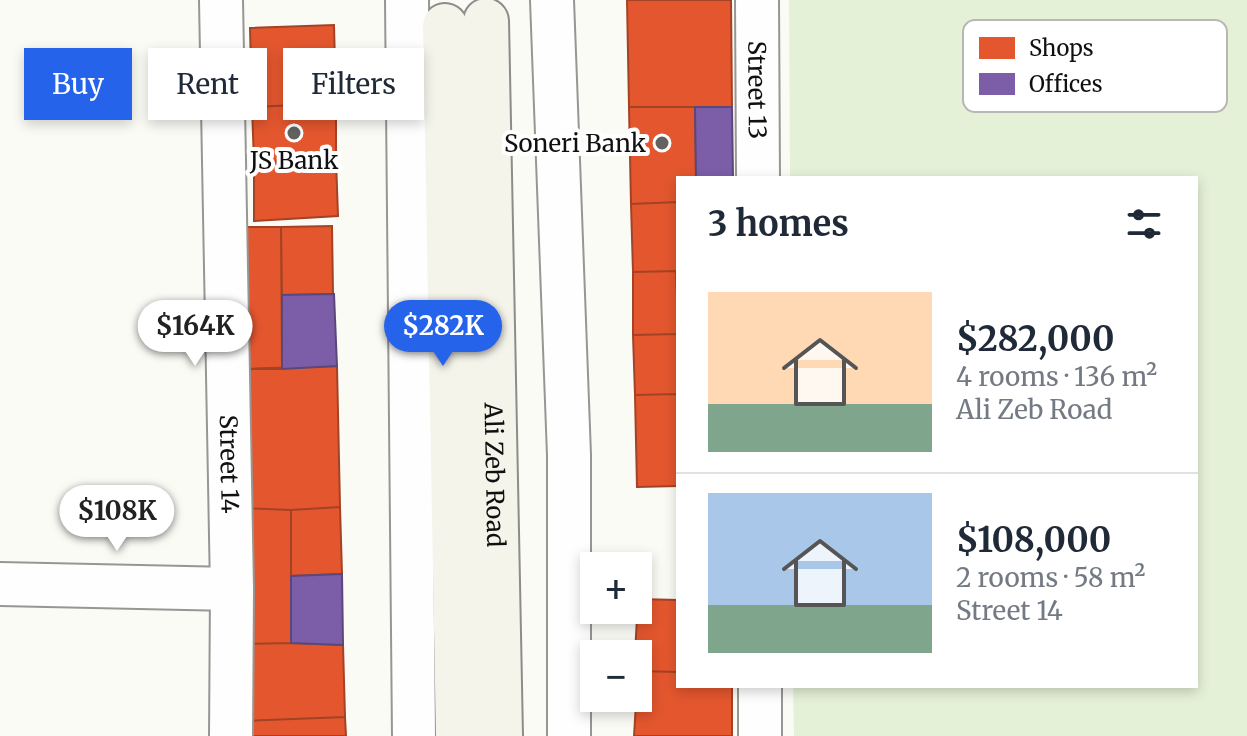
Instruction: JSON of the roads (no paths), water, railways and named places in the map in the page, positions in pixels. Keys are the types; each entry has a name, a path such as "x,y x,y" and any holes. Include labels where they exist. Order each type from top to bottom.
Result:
{"main road":[{"name":"Ali Zeb Road","path":"458,736 465,23 500,736"}],"street":[{"name":"Street 14","path":"221,0 232,589 231,736"},
{"path":"407,0 414,736"},
{"path":"552,0 569,455 569,736"},
{"name":"Street 13","path":"757,0 758,176"},
{"path":"0,584 232,589"},
{"path":"760,688 760,736"}],"place":[{"name":"JS Bank","path":"294,133"},
{"name":"Soneri Bank","path":"662,143"}]}
